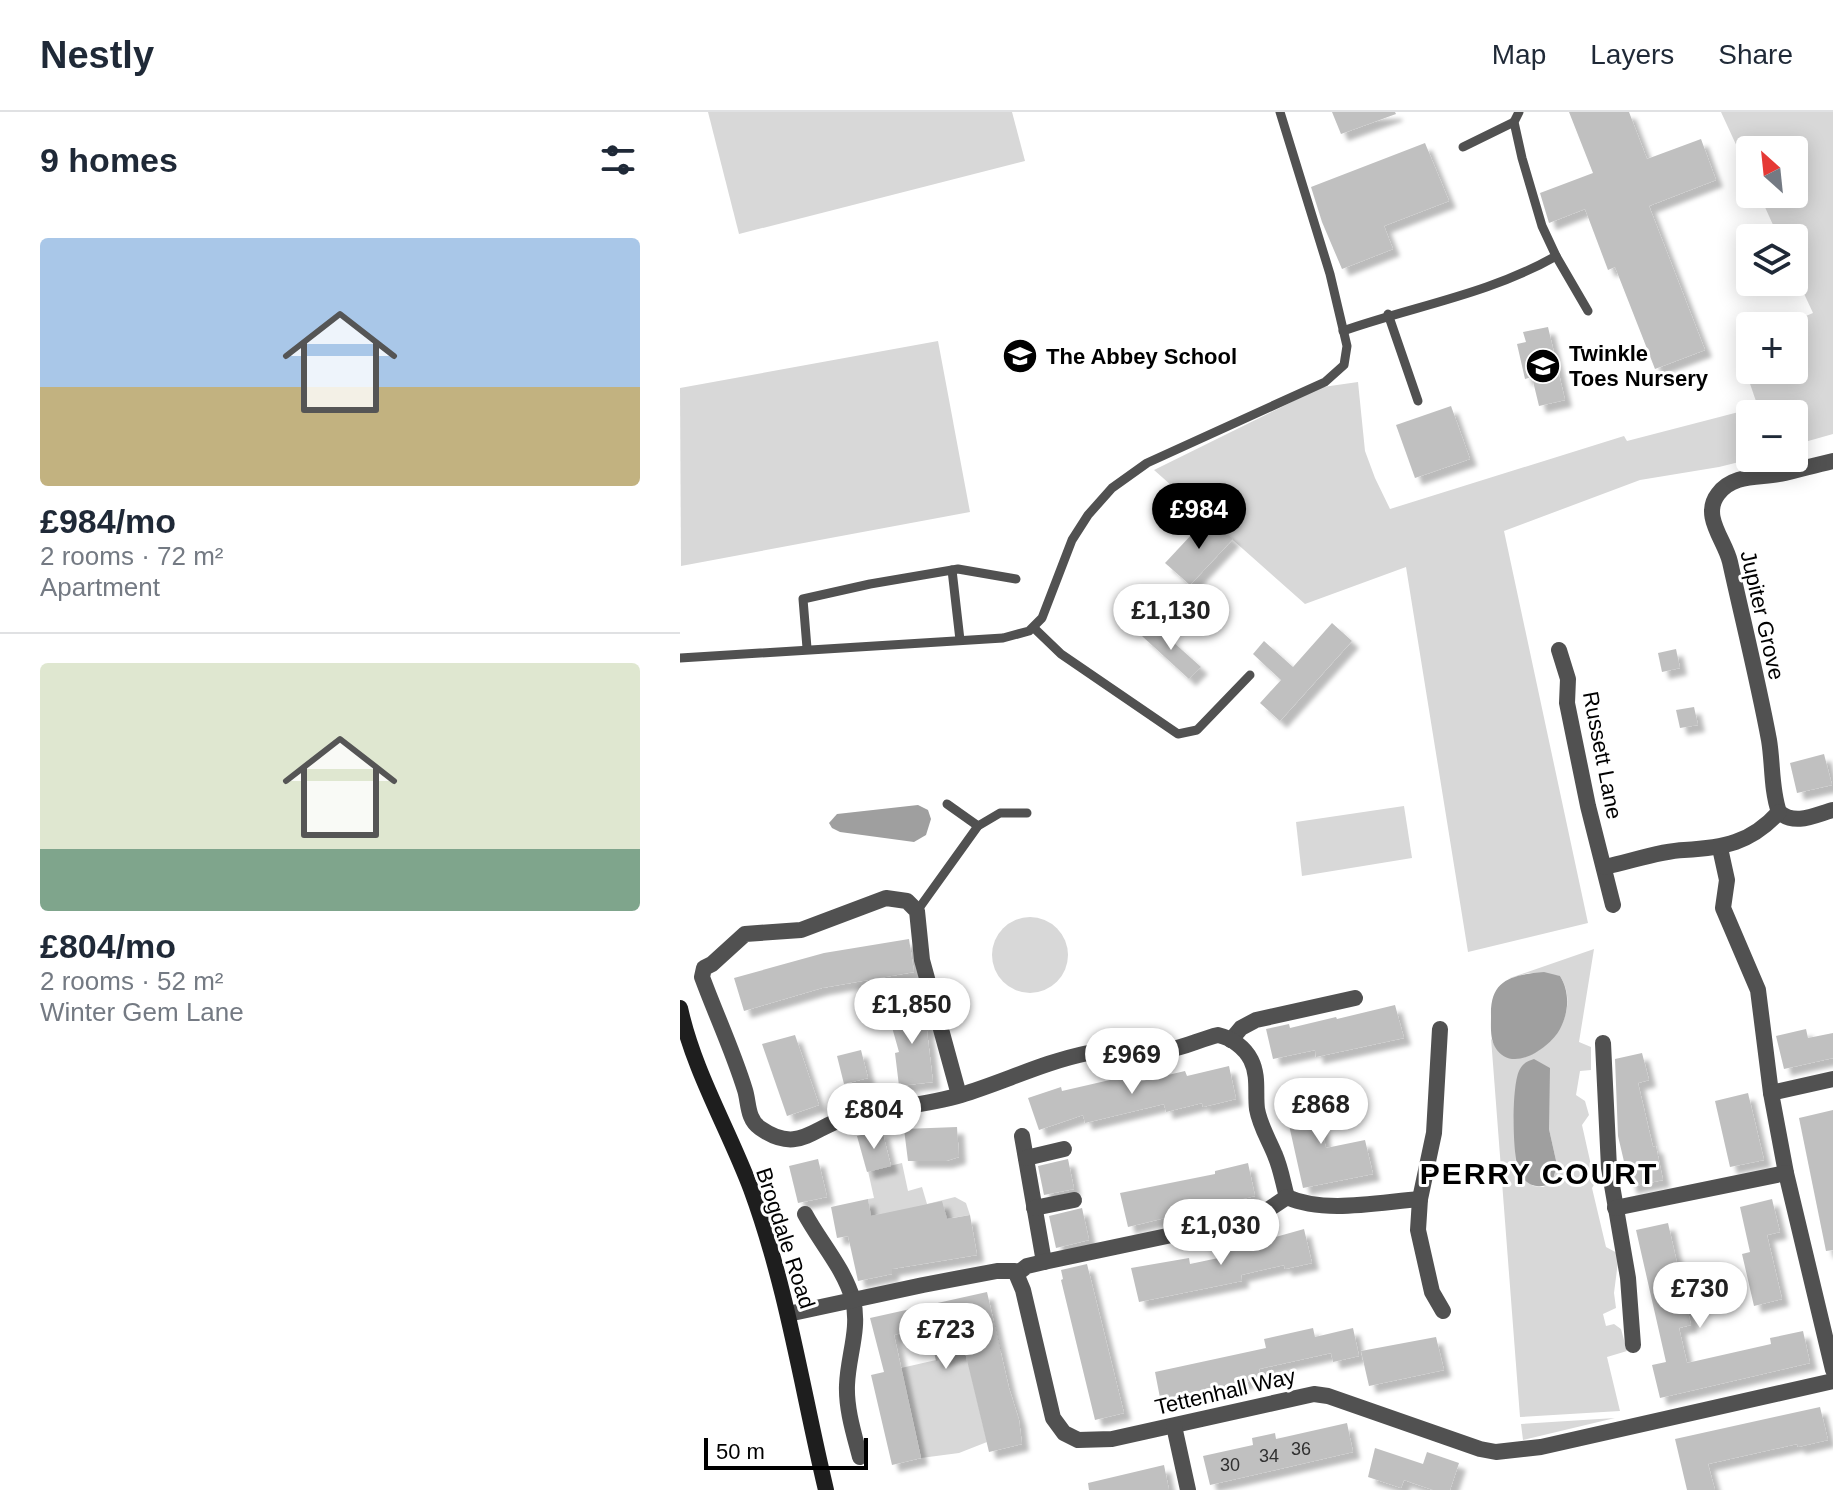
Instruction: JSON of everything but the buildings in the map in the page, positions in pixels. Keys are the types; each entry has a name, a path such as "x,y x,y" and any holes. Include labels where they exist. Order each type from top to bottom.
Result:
{"street":[{"name":"Jupiter Grove","path":"1779,812 1769,742 1728,554 1713,521 1713,506 1716,496 1728,485 1749,476 1776,475 1833,461"},
{"name":"Russett Lane","path":"1559,650 1568,679 1567,703 1613,905"},
{"path":"1604,867 1684,850 1720,848 1756,832 1779,812 1791,820 1833,810"},
{"path":"1720,848 1727,880 1723,908 1758,990 1771,1093 1786,1173 1833,1370"},
{"path":"959,1095 922,960 917,911 907,901 886,898 807,929 745,934 704,968 702,977 737,1062 748,1098 748,1112 756,1126 786,1141 800,1139 866,1112 913,1106 959,1095 1090,1052 1167,1050 1218,1035 1231,1040 1250,1057 1255,1070 1257,1110 1276,1156 1287,1197 1301,1204 1324,1206 1420,1199"},
{"path":"1231,1040 1241,1028 1256,1020 1355,998"},
{"name":"Brogdale Road","path":"680,1008 698,1067 750,1189 788,1314 826,1490"},
{"path":"1440,1029 1434,1133 1420,1199 1418,1230 1432,1292 1443,1311"},
{"path":"1603,1043 1607,1149 1628,1278 1633,1345"},
{"path":"1771,1093 1833,1079"},
{"path":"1022,1136 1044,1262"},
{"path":"1026,1158 1064,1149"},
{"path":"1615,1208 1786,1173"},
{"path":"788,1314 1003,1270 1018,1273 1027,1266 1044,1262 1257,1217 1287,1197"},
{"path":"1034,1208 1074,1200"},
{"path":"805,1214 843,1275 852,1299 856,1325 847,1388 860,1457"},
{"name":"Tettenhall Way","path":"1018,1273 1050,1410 1058,1426 1071,1438 1088,1442 1314,1394 1496,1452 1541,1447 1833,1381"},
{"path":"1174,1426 1188,1490"}],"lane":[{"path":"680,658 1018,636 1034,628 1047,610 1072,540 1088,515 1112,488 1147,463 1325,382 1344,365 1347,346 1330,274 1280,112"},
{"path":"1463,147 1516,117 1542,226 1588,311"},
{"path":"1343,331 1388,314 1478,291 1528,272 1556,256"},
{"path":"1388,314 1418,401"},
{"path":"807,648 803,599 958,569 1016,579"},
{"path":"952,570 960,640"},
{"path":"1034,628 1061,654 1178,734 1197,730 1250,675"},
{"path":"947,804 978,826"},
{"path":"917,911 978,826 1000,813 1027,813"}],"shaded area":[{"path":"708,112 1012,112 1025,161 739,234"},
{"path":"1721,112 1833,112 1833,434 1808,441 1808,400 1756,400 1750,384 1808,384 1808,315 1813,313 1805,296 1808,296 1808,224 1773,224 1765,208 1808,208 1808,136 1736,136 1736,145"},
{"path":"938,341 970,512 681,566 680,388"},
{"path":"1358,382 1365,451 1390,509 1624,436 1627,441 1736,413 1736,463 1640,480 1504,531 1588,923 1468,952 1406,567 1305,604 1154,470 1323,387"},
{"path":"918,805 928,810 931,819 926,835 914,842 840,832 829,823 837,814"},
{"path":"1404,806 1412,858 1302,876 1296,822"},
{"path":"1030,917 1045,920 1057,928 1065,940 1068,955 1065,970 1057,982 1045,990 1030,993 1015,990 1003,982 995,970 992,955 995,940 1003,928 1015,920"},
{"path":"1594,949 1579,1042 1591,1047 1591,1070 1580,1071 1576,1095 1585,1101 1589,1115 1582,1125 1606,1247 1619,1254 1614,1293 1616,1308 1603,1314 1606,1326 1614,1324 1621,1329 1627,1351 1607,1357 1620,1411 1520,1417 1491,1038 1501,1053 1515,1058 1530,1055 1545,1046 1558,1032 1566,1014 1567,995 1560,976 1529,973 1507,979","holes":["1549,1088 1549,1129 1557,1165 1552,1183 1543,1187 1533,1186 1516,1164 1514,1106"]},
{"path":"1544,972 1560,976 1567,995 1567,1009 1560,1029 1548,1044 1530,1056 1510,1059 1495,1047 1492,1036 1494,994 1513,977"},
{"path":"1534,1059 1550,1068 1549,1129 1557,1165 1552,1183 1543,1186 1530,1184 1520,1174 1514,1139 1517,1077 1523,1065"},
{"path":"902,1163 908,1191 922,1187 927,1204 955,1197 966,1203 970,1215 952,1218 955,1234 871,1219 868,1199 874,1198 868,1171"},
{"path":"994,1321 1001,1351 967,1358 987,1442 959,1453 921,1458 901,1368 945,1358 940,1335"},
{"path":"1615,1418 1523,1440 1521,1424"}],"place":[{"name":"The Abbey School","path":"1020,356"},
{"name":"Twinkle Toes Nursery","path":"1543,366"}],"district":[{"name":"PERRY COURT","path":"1539,1174"}]}
